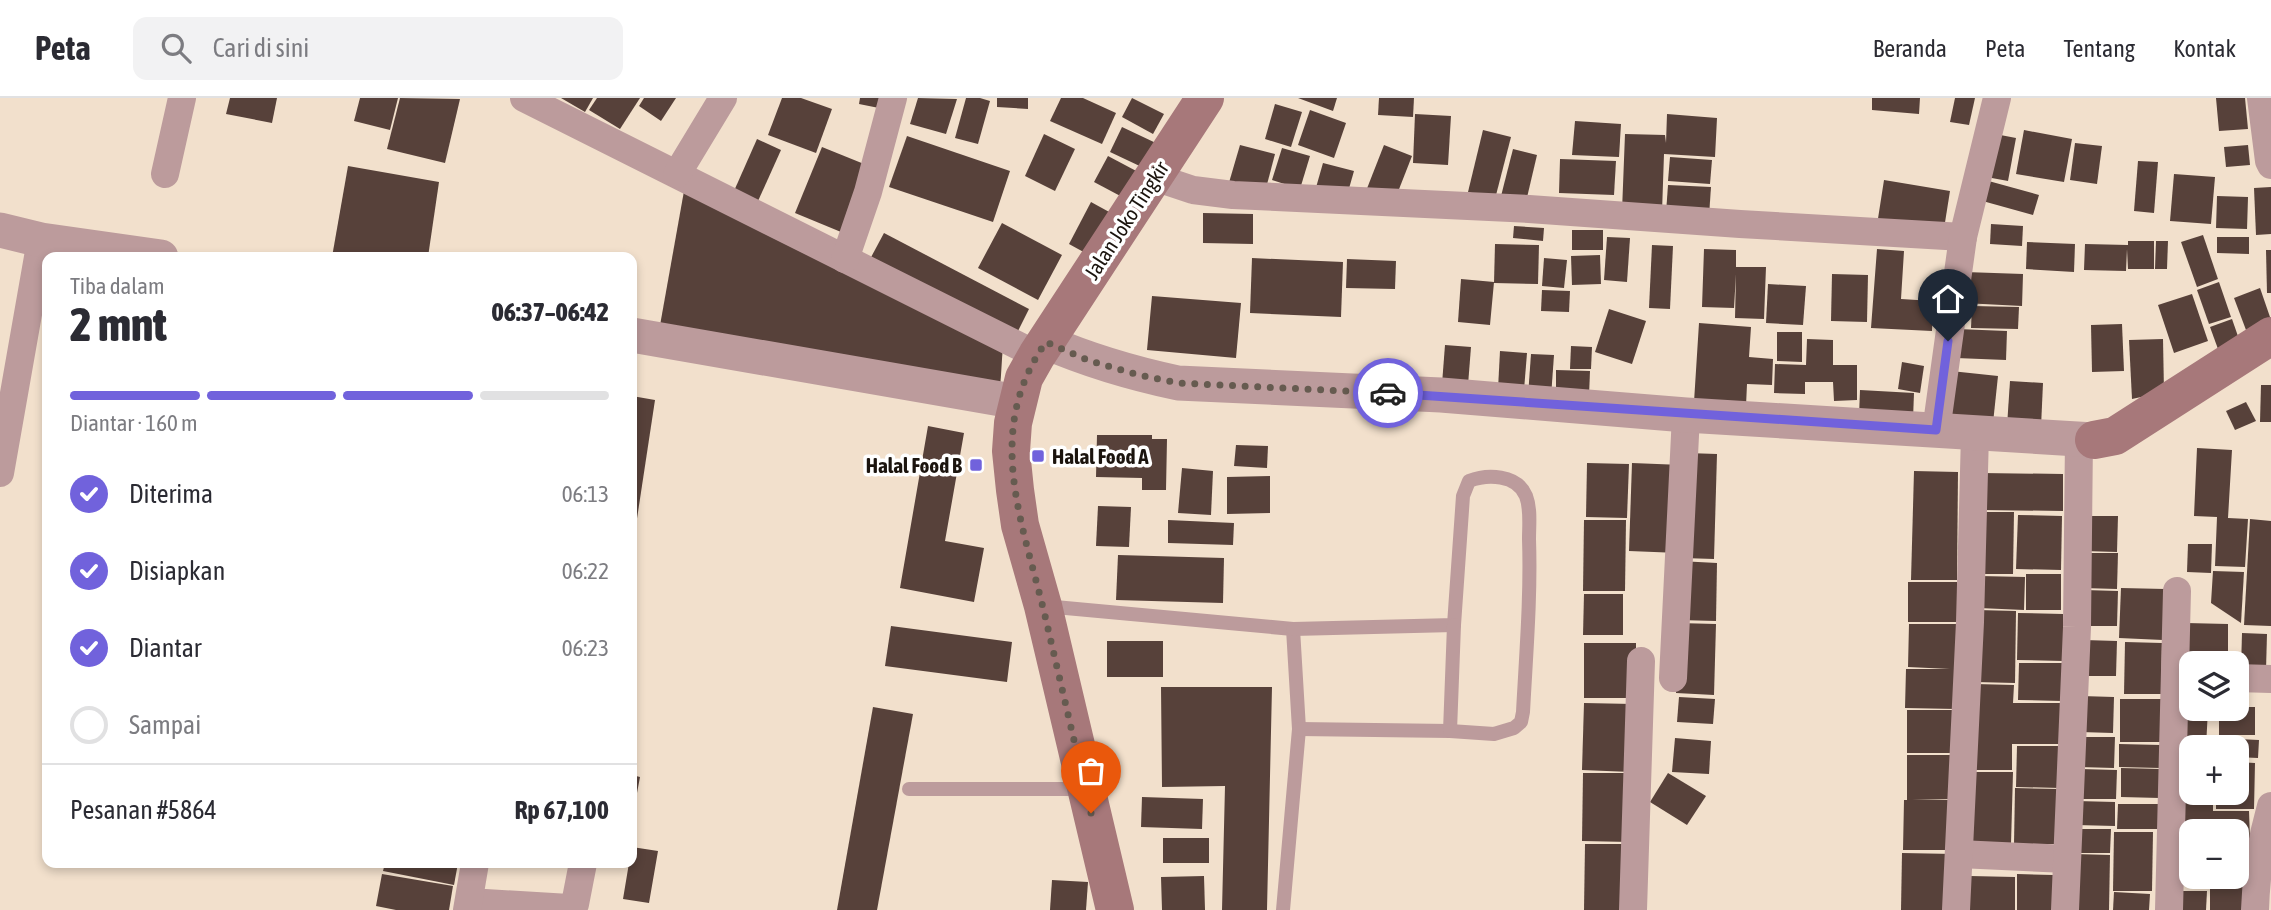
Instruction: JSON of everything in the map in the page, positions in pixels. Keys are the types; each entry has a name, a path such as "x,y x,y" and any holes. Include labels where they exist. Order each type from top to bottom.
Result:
{"main road":[{"name":"Jalan Joko Tingkir","path":"1115,910 1043,606 1020,525 1011,451 1013,423 1024,378 1041,349 1206,98"},
{"path":"2086,439 2115,436 2271,336"}],"street":[{"path":"165,174 182,98"},
{"path":"524,98 845,259 1041,349 1139,375 1178,383 1441,396 1686,415 1936,430 1975,440 2086,439 2065,910"},
{"path":"677,174 723,98"},
{"path":"845,259 868,192 892,98"},
{"path":"1936,430 1963,236 1997,98"},
{"path":"2261,98 2271,165"},
{"path":"1154,177 1193,190 1233,195 1529,209 1963,236"},
{"path":"0,230 41,240 126,252"},
{"path":"0,473 41,240"},
{"path":"637,336 1018,402"},
{"path":"1673,678 1686,415"},
{"path":"1956,910 1975,440"},
{"path":"2177,591 2181,651"},
{"path":"1633,910 1641,662"},
{"path":"2249,678 2271,679"},
{"path":"2169,910 2180,721"},
{"path":"2255,910 2258,862 2271,806"},
{"path":"1959,854 2067,859"},
{"path":"474,868 468,906 569,908 575,904 582,868"}],"lane":[{"path":"1299,729 1494,734 1514,728 1521,722 1529,554 1528,505 1525,494 1517,484 1497,476 1481,476 1469,481 1462,496 1450,731"},
{"path":"1043,606 1293,629 1454,625"},
{"path":"1283,910 1299,729 1293,629"},
{"path":"909,789 1085,789"}],"building":[{"path":"230,98 277,98 272,123 226,114"},
{"path":"360,98 398,98 390,130 354,121"},
{"path":"400,98 460,99 445,163 387,149"},
{"path":"561,98 593,98 585,112"},
{"path":"597,98 640,98 620,129 589,110"},
{"path":"644,98 676,98 661,121 639,106"},
{"path":"782,98 801,98 832,109 816,153 768,135"},
{"path":"860,98 891,98 889,110 859,104"},
{"path":"918,98 957,99 946,134 910,124"},
{"path":"966,98 990,101 978,144 955,138"},
{"path":"997,98 1028,98 1028,109 997,107"},
{"path":"1061,98 1083,98 1116,113 1102,144 1050,121"},
{"path":"1132,98 1164,114 1153,134 1122,117"},
{"path":"1298,98 1337,98 1333,111"},
{"path":"1379,98 1414,98 1413,117 1378,115"},
{"path":"1872,98 1920,98 1919,114 1872,110"},
{"path":"1955,98 1975,98 1969,125 1950,122"},
{"path":"2216,98 2245,98 2248,129 2219,131"},
{"path":"1275,104 1302,112 1291,147 1265,139"},
{"path":"1310,110 1346,123 1334,158 1298,145"},
{"path":"1415,114 1451,116 1448,165 1413,163"},
{"path":"1667,114 1717,118 1715,157 1664,154 1662,212 1622,211 1625,134 1665,135 1666,143"},
{"path":"1575,121 1621,124 1619,157 1572,155"},
{"path":"1122,127 1158,144 1146,169 1110,152"},
{"path":"1483,130 1511,137 1495,199 1468,192"},
{"path":"2024,130 2072,139 2064,182 2016,174"},
{"path":"1990,133 2016,138 2008,181 1981,176"},
{"path":"1044,134 1075,149 1055,191 1025,176"},
{"path":"907,136 1010,171 993,222 889,187"},
{"path":"757,139 781,150 758,201 734,191"},
{"path":"2075,143 2102,146 2097,184 2070,180"},
{"path":"1240,145 1275,154 1265,192 1228,186"},
{"path":"1384,145 1412,156 1394,202 1366,191"},
{"path":"2248,145 2250,165 2226,167 2224,147"},
{"path":"822,147 869,166 841,232 795,213"},
{"path":"1282,148 1310,156 1300,189 1272,180"},
{"path":"1513,149 1537,155 1525,206 1500,200"},
{"path":"1108,156 1140,173 1126,199 1094,182"},
{"path":"1670,157 1712,160 1710,184 1668,181"},
{"path":"1560,159 1616,161 1614,195 1559,193"},
{"path":"2138,161 2158,162 2154,213 2134,211"},
{"path":"1323,163 1354,171 1346,199 1315,191"},
{"path":"348,166 439,182 429,252 333,252"},
{"path":"2174,174 2215,177 2211,224 2170,221"},
{"path":"1884,180 1950,191 1943,235 1877,225"},
{"path":"1985,180 2039,195 2033,215 1979,200"},
{"path":"1668,185 1711,187 1709,216 1666,213"},
{"path":"2271,187 2271,234 2256,235 2254,188"},
{"path":"684,191 1003,344 1000,390 659,331"},
{"path":"2217,196 2248,197 2247,229 2216,228"},
{"path":"1091,202 1111,213 1089,255 1069,244"},
{"path":"1203,213 1253,214 1253,244 1203,243"},
{"path":"1002,223 1062,255 1038,300 978,268"},
{"path":"1991,224 2023,226 2022,246 1990,244"},
{"path":"1514,226 1544,228 1543,241 1513,238"},
{"path":"1572,230 1603,230 1603,250 1572,250"},
{"path":"884,233 1029,309 1015,337 869,261"},
{"path":"2203,235 2218,279 2197,287 2181,242"},
{"path":"1607,237 1630,238 1627,282 1604,280"},
{"path":"2217,237 2249,237 2249,254 2217,253"},
{"path":"2128,241 2154,241 2154,269 2128,269 2127,249 2126,271 2084,270 2085,244 2128,245"},
{"path":"2156,241 2168,241 2167,269 2155,269"},
{"path":"2027,242 2075,244 2074,272 2026,269"},
{"path":"1495,244 1539,245 1538,284 1494,283"},
{"path":"1652,245 1673,246 1670,309 1649,308"},
{"path":"1704,249 1736,250 1736,267 1766,267 1764,319 1735,318 1736,274 1734,308 1702,307"},
{"path":"1877,249 1904,251 1901,299 1933,301 1932,331 1871,328"},
{"path":"2266,250 2271,250 2271,293 2267,293"},
{"path":"1600,255 1601,284 1572,285 1571,256"},
{"path":"1252,258 1343,262 1341,317 1250,313"},
{"path":"1544,258 1567,260 1564,288 1542,286"},
{"path":"1347,259 1396,261 1395,289 1346,288"},
{"path":"1965,272 2023,274 2022,306 1963,303"},
{"path":"1832,274 1868,275 1867,322 1831,321"},
{"path":"1461,279 1494,282 1490,325 1458,322"},
{"path":"2219,282 2231,317 2209,324 2197,290"},
{"path":"1768,284 1806,286 1803,325 1766,323"},
{"path":"2260,288 2271,320 2246,330 2234,298"},
{"path":"1542,290 1570,291 1569,312 1541,311"},
{"path":"2192,294 2208,341 2174,353 2158,305"},
{"path":"1152,296 1241,303 1236,358 1147,350"},
{"path":"1972,306 2019,307 2018,329 1971,328"},
{"path":"1609,309 1646,321 1632,364 1595,352"},
{"path":"2232,319 2240,342 2218,349 2210,327"},
{"path":"1699,323 1751,327 1749,357 1773,359 1772,385 1747,384 1746,406 1694,402"},
{"path":"2122,324 2124,371 2092,372 2091,325"},
{"path":"1957,329 2007,331 2006,360 1956,358"},
{"path":"1777,332 1802,332 1802,362 1777,361"},
{"path":"1807,339 1833,340 1833,365 1857,365 1857,400 1834,401 1833,382 1805,382 1805,394 1774,393 1775,364 1806,365"},
{"path":"2163,339 2164,392 2132,399 2129,340"},
{"path":"1445,345 1471,347 1468,385 1442,384"},
{"path":"1571,346 1592,347 1591,369 1570,369"},
{"path":"1500,351 1527,353 1524,390 1498,389"},
{"path":"1531,354 1554,355 1551,397 1528,396"},
{"path":"1902,362 1924,366 1920,393 1898,389"},
{"path":"1556,370 1590,371 1589,396 1556,395"},
{"path":"1951,371 1998,376 1993,423 1946,418"},
{"path":"2010,381 2043,383 2041,427 2007,426"},
{"path":"2261,385 2271,385 2271,422 2260,422"},
{"path":"1860,390 1914,393 1913,419 1859,416"},
{"path":"637,397 655,400 637,519"},
{"path":"2246,402 2256,421 2235,430 2226,411"},
{"path":"928,426 964,433 945,541 984,548 974,602 900,588"},
{"path":"1097,435 1152,435 1152,439 1167,439 1166,490 1142,490 1142,478 1096,477"},
{"path":"1236,445 1268,446 1267,468 1234,466"},
{"path":"2197,448 2232,450 2228,518 2248,519 2245,567 2215,566 2217,517 2194,516"},
{"path":"1687,453 1717,454 1714,559 1683,558"},
{"path":"1587,463 1629,464 1627,518 1586,517"},
{"path":"1632,463 1682,465 1679,553 1629,551"},
{"path":"1182,468 1213,471 1211,515 1178,513"},
{"path":"1914,471 1958,472 1957,580 1911,580"},
{"path":"1981,473 2063,474 2063,511 1981,510"},
{"path":"1270,476 1270,513 1227,514 1227,477"},
{"path":"1098,506 1131,507 1129,547 1096,546"},
{"path":"1980,512 2014,512 2013,574 1979,574"},
{"path":"2018,515 2062,516 2061,570 2016,569"},
{"path":"2085,516 2118,516 2117,552 2084,551"},
{"path":"2250,519 2271,521 2271,626 2244,625"},
{"path":"1168,520 1234,523 1233,545 1168,543"},
{"path":"1584,520 1626,520 1625,591 1583,591"},
{"path":"2188,544 2212,544 2211,573 2187,572"},
{"path":"2084,553 2118,553 2117,589 2083,588"},
{"path":"1118,555 1224,558 1223,603 1116,600"},
{"path":"1679,561 1717,563 1716,621 1678,620"},
{"path":"2213,571 2244,572 2241,623 2211,603"},
{"path":"2026,574 2061,574 2061,610 2026,610"},
{"path":"1980,576 2025,577 2024,610 1979,608"},
{"path":"1908,582 1957,582 1957,622 1908,622"},
{"path":"2121,588 2165,589 2163,640 2119,638"},
{"path":"2084,590 2118,591 2117,626 2083,626"},
{"path":"1584,594 1623,594 1623,635 1583,635"},
{"path":"1977,610 2016,611 2015,683 1976,682"},
{"path":"2018,613 2063,614 2063,661 2017,660"},
{"path":"1678,623 1716,624 1714,695 1676,693"},
{"path":"2186,623 2228,624 2228,651 2186,651"},
{"path":"1909,624 1957,624 1956,709 1905,708 1906,669 1950,669 1908,667"},
{"path":"891,626 1012,642 1007,682 885,666"},
{"path":"2242,633 2267,634 2266,670 2249,669 2249,651 2242,651"},
{"path":"2084,640 2117,641 2116,676 2083,676"},
{"path":"1107,641 1163,641 1163,677 1107,677"},
{"path":"2125,642 2162,643 2161,694 2124,694"},
{"path":"1584,643 1636,643 1636,698 1584,698"},
{"path":"2019,663 2063,663 2062,701 2018,700"},
{"path":"1975,684 2014,685 2013,703 2061,703 2061,744 2012,744 2012,770 1974,770"},
{"path":"1161,687 1272,687 1267,910 1222,910 1225,786 1162,787"},
{"path":"2081,696 2114,697 2113,733 2080,732"},
{"path":"1679,697 1715,699 1713,724 1677,722"},
{"path":"2120,699 2161,699 2161,742 2120,742"},
{"path":"1584,703 1633,704 1631,772 1582,770"},
{"path":"873,707 913,714 877,910 837,910"},
{"path":"2249,707 2255,707 2255,735 2219,735 2219,721 2249,721"},
{"path":"1907,710 1956,710 1956,753 1907,753"},
{"path":"2182,721 2207,721 2207,735 2182,735"},
{"path":"2080,737 2115,737 2114,768 2079,767"},
{"path":"1675,738 1711,741 1709,774 1672,772"},
{"path":"2249,740 2259,740 2258,758 2249,758"},
{"path":"2119,744 2161,745 2160,768 2119,767"},
{"path":"2017,746 2061,746 2060,788 2016,787"},
{"path":"1907,755 1956,755 1956,799 1912,799 1955,800 1954,850 1903,850"},
{"path":"2249,763 2255,763 2254,809 2216,809 2216,805 2249,805"},
{"path":"2121,768 2161,769 2160,798 2121,797"},
{"path":"2080,769 2117,770 2116,799 2079,799"},
{"path":"1973,772 2013,772 2011,844 1972,843"},
{"path":"1583,773 1631,773 1630,842 1582,841"},
{"path":"1668,773 1706,796 1687,825 1650,802"},
{"path":"2015,788 2060,789 2060,844 2014,844"},
{"path":"1142,797 1203,799 1202,829 1141,827"},
{"path":"2179,799 2179,805 2213,805 2213,811 2249,811 2250,839 2249,819 2179,819 2178,840"},
{"path":"2076,801 2115,802 2115,826 2076,825"},
{"path":"2118,804 2161,804 2160,829 2117,829"},
{"path":"2075,829 2111,829 2110,853 2074,853"},
{"path":"2114,832 2153,832 2152,891 2113,891"},
{"path":"1163,838 1209,838 1209,863 1163,863"},
{"path":"1585,844 1631,844 1630,910 1584,910"},
{"path":"637,848 658,851 649,903 623,899 628,868 637,868"},
{"path":"1902,853 1954,854 1952,910 1901,910"},
{"path":"2075,854 2110,855 2109,910 2073,910"},
{"path":"2173,857 2179,857 2179,885 2173,885"},
{"path":"384,868 457,868 454,885 383,871"},
{"path":"382,874 453,886 449,910 396,910 376,906"},
{"path":"2017,874 2053,875 2053,910 2017,910"},
{"path":"1204,876 1205,910 1162,910 1161,877"},
{"path":"1970,876 2015,877 2015,910 1970,910"},
{"path":"1052,880 1088,882 1086,910 1050,910"},
{"path":"2210,889 2245,889 2245,910 2210,910"},
{"path":"2173,891 2207,891 2206,910 2172,910"},
{"path":"2114,892 2150,894 2149,910 2113,910"}],"way so far":[{"path":"1091,813 1043,606 1020,525 1011,451 1013,423 1024,378 1046,342 1090,361 1178,383 1388,393"}],"place":[{"name":"Halal Food A","path":"1038,456"},
{"name":"Halal Food B","path":"976,465"}],"route":[{"path":"1388,393 1936,430 1948,341"}]}
